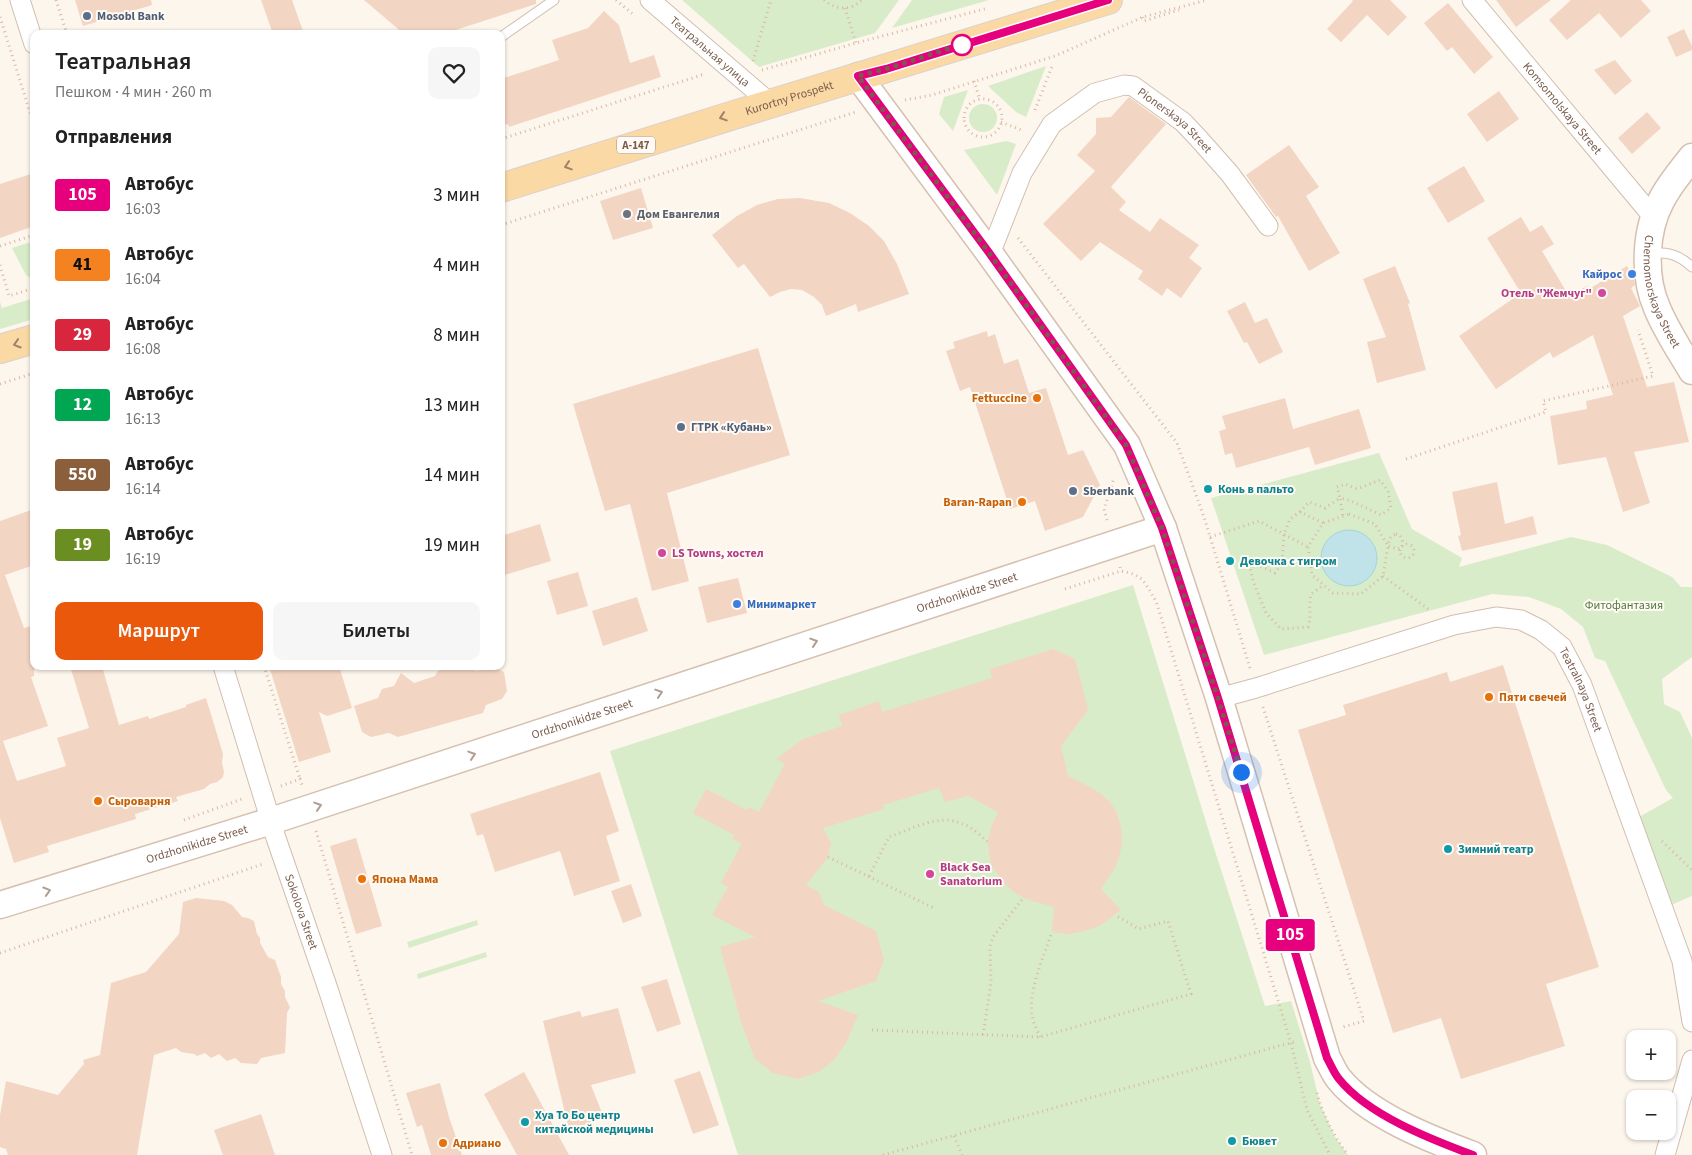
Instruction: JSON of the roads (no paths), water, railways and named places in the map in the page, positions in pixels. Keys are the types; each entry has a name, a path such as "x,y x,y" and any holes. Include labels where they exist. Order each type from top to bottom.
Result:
{"main road":[{"name":"Kurortny Prospekt","path":"505,187 770,103 1108,0"},
{"path":"858,76 864,112 990,254 1126,445 1162,528 1218,698 1327,1058 1337,1077 1367,1105 1433,1140 1473,1155"},
{"name":"Chernomorskaya Street","path":"1692,157 1665,194 1654,218 1647,255 1648,283 1657,308 1692,371"},
{"path":"0,349 30,339"},
{"name":"Ordzhonikidze Street","path":"0,905 309,809 1162,528"}],"street":[{"path":"20,0 30,31"},
{"name":"Театральная улица","path":"650,0 770,103"},
{"name":"Komsomolskaya Street","path":"1472,0 1654,218"},
{"name":"Pionerskaya Street","path":"990,254 1022,173 1052,124 1095,94 1124,85 1133,86 1183,122 1230,174 1268,226"},
{"name":"Teatralnaya Street","path":"1218,698 1256,688 1454,625 1496,617 1521,620 1541,630 1562,647 1582,685 1682,961 1692,1022"},
{"name":"Sokolova Street","path":"225,670 271,821 382,1155"},
{"path":"1665,1155 1692,1060"}],"lane":[{"path":"505,34 554,0"},
{"path":"1647,255 1649,253 1664,252 1682,258 1692,267"}],"water":[{"path":"1349,530 1360,532 1369,538 1375,547 1377,558 1375,569 1369,578 1360,584 1349,586 1338,584 1329,578 1323,569 1321,558 1323,547 1329,538 1338,532"}],"place":[{"name":"Mosobl Bank","path":"87,16"},
{"name":"Дом Евангелия","path":"627,214"},
{"name":"Кайрос","path":"1632,274"},
{"name":"Отель \"Жемчуг\"","path":"1602,293"},
{"name":"Fettuccine","path":"1037,398"},
{"name":"ГТРК «Кубань»","path":"681,427"},
{"name":"Конь в пальто","path":"1208,489"},
{"name":"Sberbank","path":"1073,491"},
{"name":"Baran-Rapan","path":"1022,502"},
{"name":"LS Towns, хостел","path":"662,553"},
{"name":"Девочка с тигром","path":"1230,561"},
{"name":"Минимаркет","path":"737,604"},
{"name":"Пяти свечей","path":"1489,697"},
{"name":"Сыроварня","path":"98,801"},
{"name":"Зимний театр","path":"1448,849"},
{"name":"Black Sea Sanatorium","path":"930,874"},
{"name":"Япона Мама","path":"362,879"},
{"name":"Хуа То Бо центр китайской медицины","path":"525,1122"},
{"name":"Бювет","path":"1232,1141"},
{"name":"Адриано","path":"443,1143"}],"park label":[{"name":"Фитофантазия","path":"1624,605"}]}
